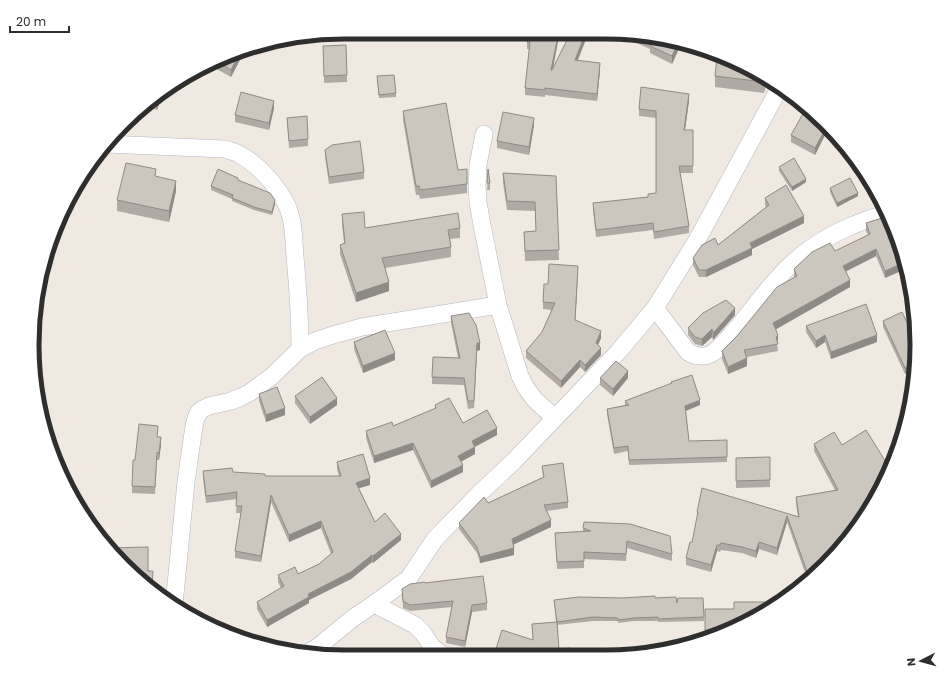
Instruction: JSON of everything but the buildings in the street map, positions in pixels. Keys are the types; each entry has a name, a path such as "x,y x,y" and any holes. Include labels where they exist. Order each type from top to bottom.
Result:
{"street":[{"path":"316,648 353,618 409,578 435,539 514,460 619,351 655,308 696,242 777,92"},
{"path":"484,134 478,165 478,202 498,305 513,356 526,388 535,400 555,418"},
{"path":"114,144 225,149 242,155 270,181 285,201 291,214 299,308 300,349"},
{"path":"655,308 688,352 694,356 703,356 713,353 736,330 784,271 801,255 822,240 852,226 881,215"},
{"path":"175,599 186,482 194,426 199,412 209,406 231,401 256,389 272,377 300,349 321,339 362,327 498,305"},
{"path":"374,604 415,625 423,633 432,648 435,650"}]}
